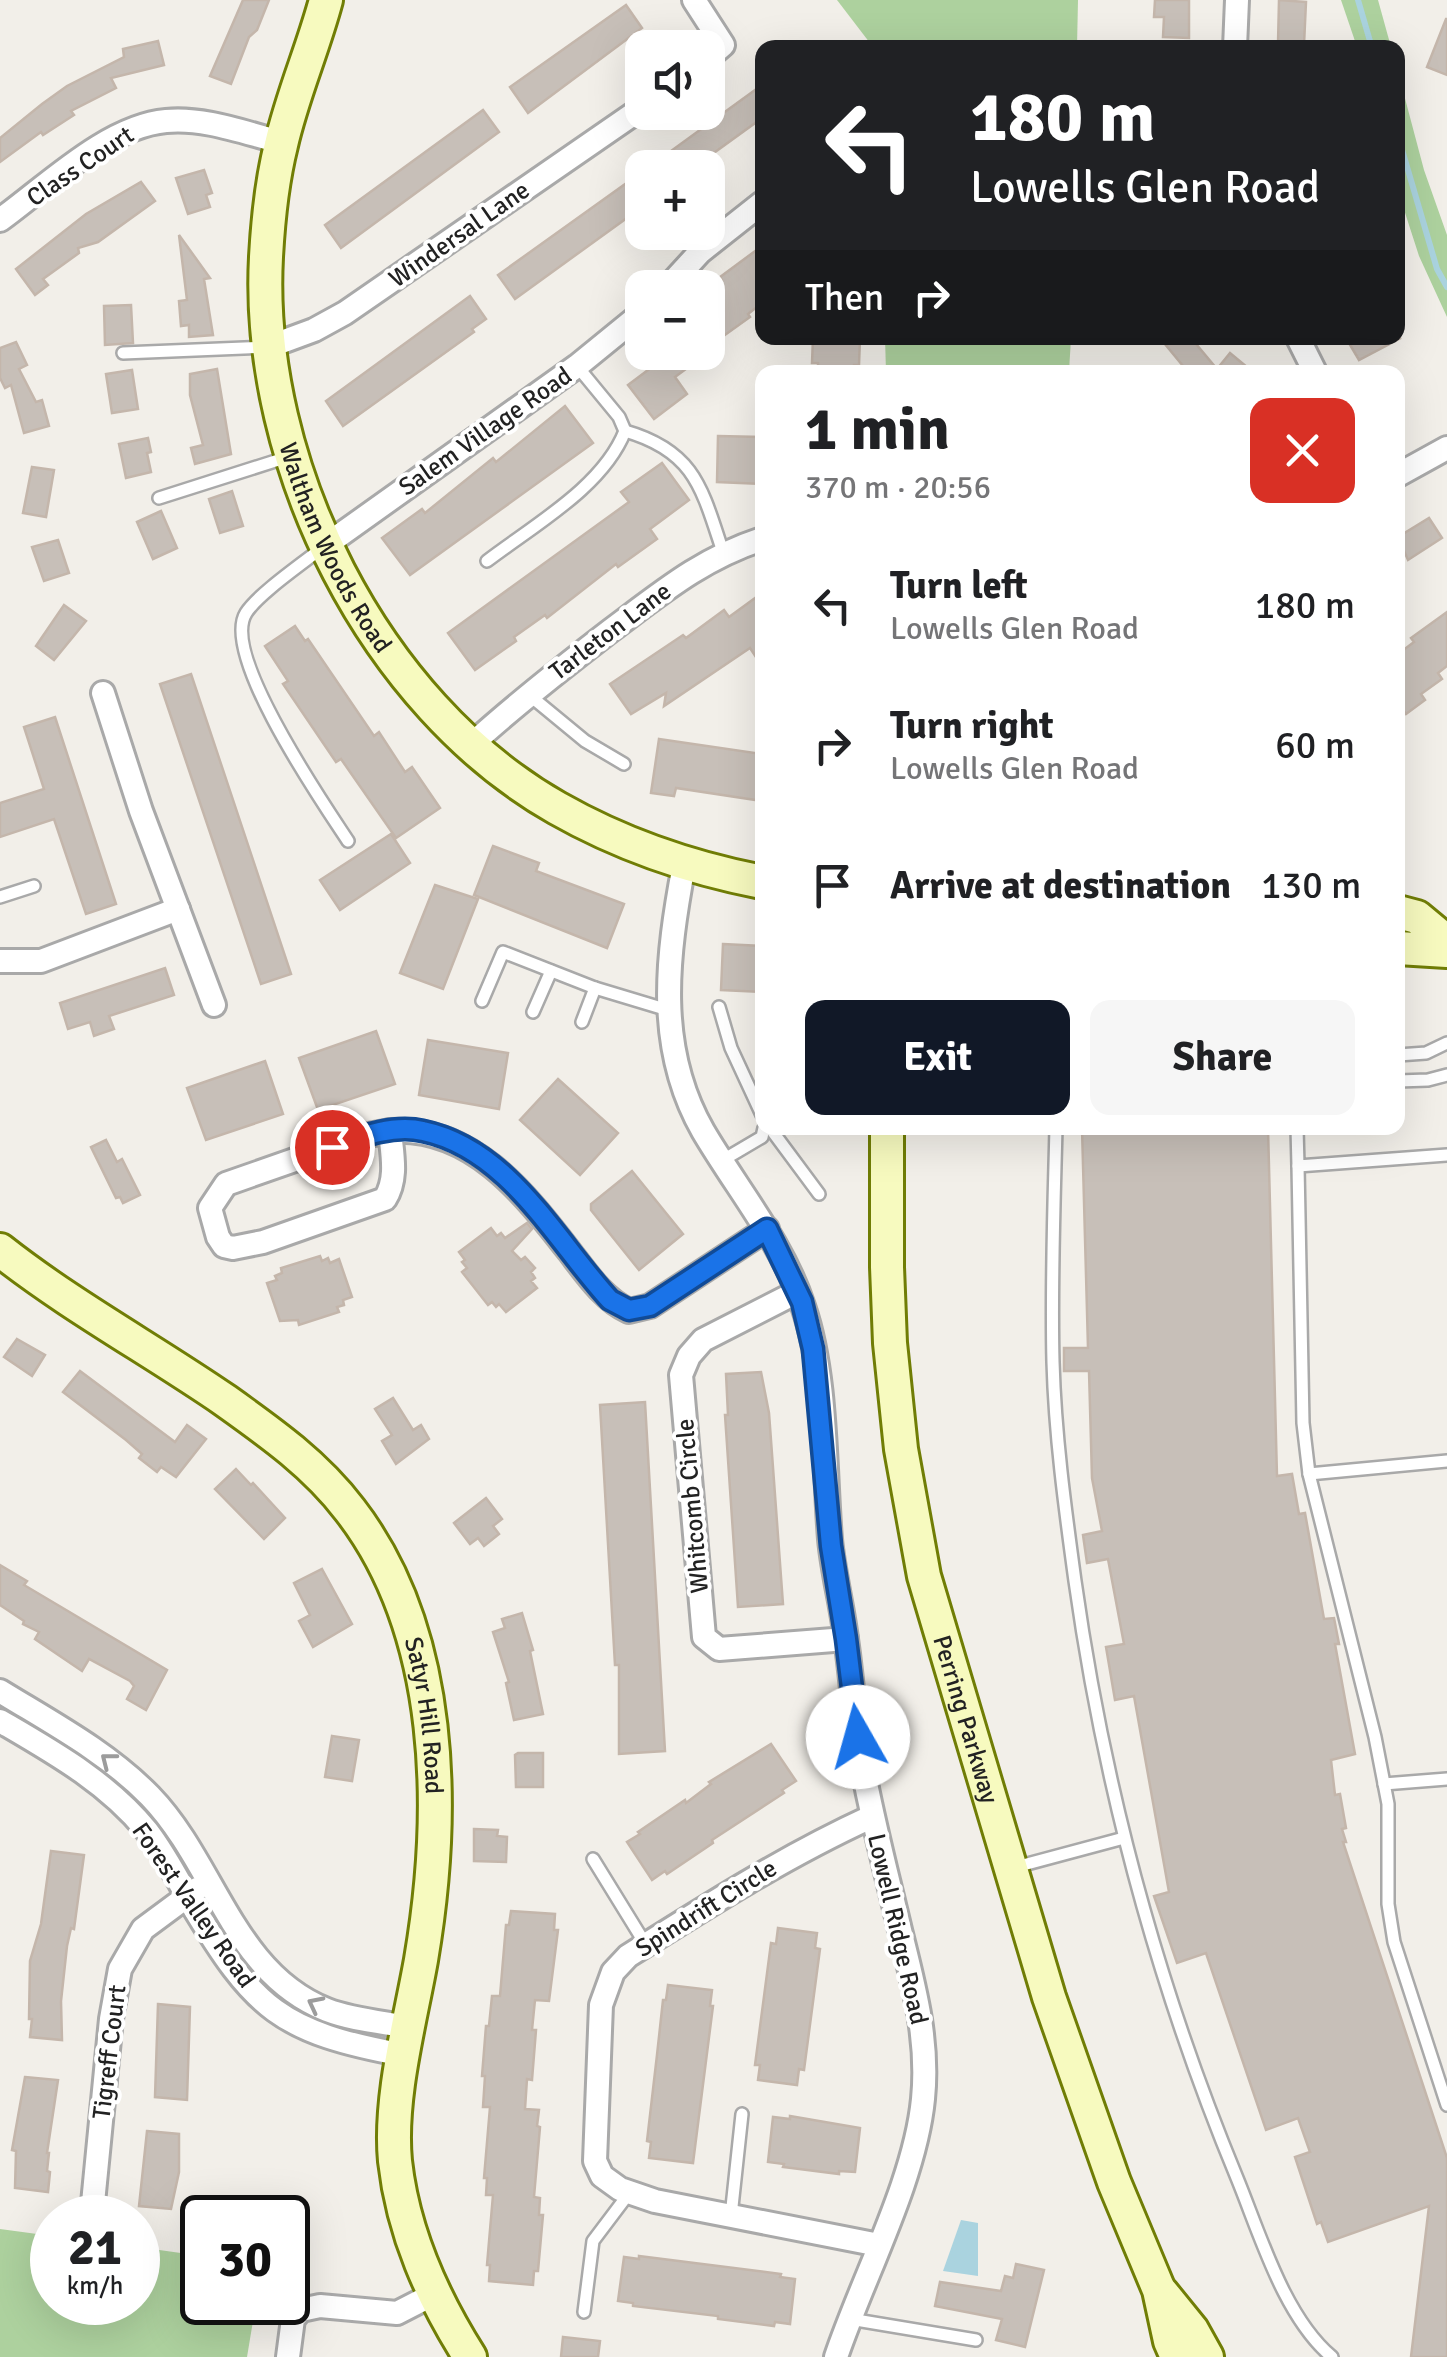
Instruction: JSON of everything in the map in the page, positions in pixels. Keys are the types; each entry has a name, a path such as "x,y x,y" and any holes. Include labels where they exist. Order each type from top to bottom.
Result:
{"street":[{"name":"Waltham Woods Road","path":"326,0 281,142 266,259 273,387 290,456 326,545 386,647 439,712 472,745 555,807 628,844 684,865 755,880"},
{"path":"694,0 713,30"},
{"path":"1235,40 1236,0"},
{"name":"Class Court","path":"0,220 111,139 138,126 170,120 281,142"},
{"name":"Windersal Lane","path":"268,347 314,330 345,313 625,120"},
{"path":"684,270 755,209"},
{"name":"Salem Village Road","path":"326,545 577,366 625,327"},
{"path":"1405,471 1447,448"},
{"name":"Tarleton Lane","path":"472,745 528,694 683,576 723,552 755,541"},
{"path":"103,693 214,1005"},
{"name":"Lowell Ridge Road","path":"684,865 670,952 668,1010 681,1079 700,1124 767,1229 807,1320 818,1383 831,1546 871,1817 919,2005 926,2053 920,2123 910,2161 836,2357"},
{"path":"0,961 41,961 178,908"},
{"path":"1405,914 1417,917 1447,942"},
{"path":"1405,948 1447,951"},
{"path":"390,1131 394,1175 385,1199 262,1242 234,1248 224,1246 218,1238 210,1208 226,1184 363,1136 390,1131 424,1131 466,1148 488,1162 535,1208 610,1300 629,1310 650,1306 767,1229"},
{"name":"Perring Parkway","path":"888,1135 886,1267 901,1449 924,1576 1077,2080 1159,2290 1177,2357"},
{"name":"Satyr Hill Road","path":"0,1250 280,1440 349,1508 383,1559 418,1662 433,1763 429,1897 394,2136 396,2163 409,2226 432,2295 470,2357"},
{"name":"Whitcomb Circle","path":"797,1292 703,1340 689,1356 681,1375 704,1637 719,1649 846,1639"},
{"name":"Forest Valley Road","path":"0,1691 88,1745 125,1773 177,1828 247,1946 271,1974 292,1991 331,2012 407,2041"},
{"name":"Forest Valley Road","path":"0,1720 103,1786 145,1828 225,1959 244,1985 267,2005 322,2037 407,2041"},
{"name":"Spindrift Circle","path":"871,1817 810,1845 628,1956 613,1972 600,2005 595,2162 602,2176 630,2192 879,2245"},
{"name":"Tigreff Court","path":"94,2195 111,2019 120,1969 143,1929 209,1882"},
{"name":"Perring Parkway","path":"1159,2290 1192,2330 1206,2357"},
{"path":"288,2357 293,2319 302,2310 320,2306 397,2313 432,2295"}],"lane":[{"path":"123,353 268,347"},
{"path":"487,561 601,473 617,453 625,432 619,417 577,366"},
{"path":"625,432 649,438 686,462 699,482 723,552"},
{"path":"159,498 290,456"},
{"path":"326,545 251,608 242,622 241,636 247,662 274,721 348,840"},
{"path":"528,694 585,742 624,764"},
{"path":"0,897 34,886"},
{"path":"482,1002 503,952 595,988 668,1010"},
{"path":"533,1012 550,971"},
{"path":"582,1022 595,988"},
{"path":"719,1007 731,1048 755,1100"},
{"path":"1405,1054 1426,1053 1447,1043"},
{"path":"1405,1081 1447,1075"},
{"path":"723,1160 763,1135"},
{"path":"773,1135 819,1194"},
{"path":"1056,1135 1052,1300 1057,1432 1090,1686 1124,1838 1145,1922 1212,2120 1294,2309 1332,2357"},
{"path":"1297,1135 1303,1423 1309,1474 1384,1784 1389,1827 1388,1904 1394,1942 1447,2105"},
{"path":"1298,1166 1447,1154"},
{"path":"1309,1474 1447,1461"},
{"path":"1384,1784 1447,1778"},
{"path":"1010,1869 1124,1838"},
{"path":"593,1859 646,1945"},
{"path":"731,2216 742,2114"},
{"path":"584,2312 593,2241 630,2192"},
{"path":"850,2319 976,2340"}],"green space":[{"path":"837,0 1078,0 1077,40 868,40"},
{"path":"1341,0 1378,0 1389,40 1355,40"},
{"path":"1405,98 1447,235 1447,317 1419,256 1405,213"},
{"path":"885,345 1071,345 1069,365 886,365"},
{"path":"0,2229 30,2233 30,2325 160,2325 160,2250 180,2253 180,2325 252,2325 247,2357 0,2357"}],"water":[{"path":"961,2220 978,2223 978,2276 943,2271"}],"building":[{"path":"243,0 269,0 231,84 210,76"},
{"path":"1155,0 1189,0 1189,38 1163,37 1164,17 1154,17"},
{"path":"1279,0 1306,2 1304,40 1278,40"},
{"path":"626,5 642,28 625,30 625,41 528,113 510,87"},
{"path":"1447,19 1447,75 1427,67"},
{"path":"158,41 164,65 111,78 116,88 71,111 74,115 43,135 41,132 0,162 0,138 42,104 67,86 124,57 123,49"},
{"path":"755,90 755,123 718,150 672,150 700,130 725,130 725,112"},
{"path":"483,110 499,132 341,248 325,225"},
{"path":"204,170 212,193 206,195 210,207 188,214 176,178"},
{"path":"141,182 155,201 98,242 78,248 79,253 43,279 48,285 35,295 16,269 86,214"},
{"path":"625,184 625,219 515,299 498,275"},
{"path":"179,235 210,278 204,279 213,335 189,337 189,325 181,326 179,301 187,300"},
{"path":"755,251 755,308 748,314 750,317 725,335 725,273"},
{"path":"470,296 486,319 472,329 474,332 343,426 326,401"},
{"path":"131,305 133,343 105,345 104,306"},
{"path":"16,342 27,365 19,369 36,402 42,400 49,426 24,433 11,385 5,388 0,378 0,348"},
{"path":"813,345 860,345 859,365 812,363"},
{"path":"1166,345 1197,345 1214,365 1182,365"},
{"path":"1350,345 1388,345 1359,360"},
{"path":"1230,353 1245,365 1220,365"},
{"path":"217,369 231,454 195,464 191,448 203,445 190,395 190,374"},
{"path":"132,370 138,409 112,413 106,374"},
{"path":"648,370 685,370 675,377 687,394 654,419 628,385"},
{"path":"565,406 593,443 410,575 382,538 422,509 425,513 493,458 496,462"},
{"path":"718,436 755,437 755,484 717,482"},
{"path":"148,438 151,472 126,478 119,444"},
{"path":"662,463 689,500 650,529 657,539 514,637 516,641 475,670 448,633 629,502 621,492"},
{"path":"32,467 54,470 46,517 23,513"},
{"path":"232,491 243,526 220,533 209,499"},
{"path":"161,511 177,548 153,559 137,522"},
{"path":"1429,518 1442,538 1408,560 1405,533"},
{"path":"58,540 69,573 44,581 32,547"},
{"path":"755,598 755,656 750,648 664,706 666,693 631,714 610,684 724,610 729,617"},
{"path":"64,605 86,621 54,660 36,646"},
{"path":"1447,612 1447,666 1438,673 1442,679 1421,694 1425,700 1406,714 1405,649 1414,642 1411,638"},
{"path":"295,626 374,736 379,732 405,772 412,767 440,808 396,838 341,759 336,762 283,684 288,681 265,646"},
{"path":"191,674 291,974 261,984 160,684"},
{"path":"55,717 116,904 86,914 54,819 0,837 0,803 44,789 24,727"},
{"path":"659,739 755,753 755,800 676,788 674,796 651,793"},
{"path":"391,834 410,863 340,910 320,880"},
{"path":"493,846 539,863 536,871 624,904 607,948 474,895"},
{"path":"435,885 478,899 443,989 400,973"},
{"path":"723,944 755,946 755,992 721,990"},
{"path":"165,968 174,995 109,1016 114,1029 94,1036 90,1022 68,1029 60,1003"},
{"path":"376,1031 395,1084 318,1110 299,1058"},
{"path":"428,1040 508,1053 499,1109 419,1095"},
{"path":"265,1061 283,1114 206,1140 187,1088"},
{"path":"558,1079 618,1133 580,1175 520,1120"},
{"path":"1082,1135 1268,1135 1277,1476 1292,1474 1299,1514 1305,1513 1324,1619 1334,1618 1339,1644 1335,1644 1355,1754 1331,1760 1335,1795 1340,1794 1346,1828 1342,1829 1343,1842 1447,2158 1447,2357 1411,2357 1429,2206 1328,2242 1321,2222 1317,2224 1295,2157 1310,2152 1298,2118 1266,2130 1206,1953 1177,1963 1154,1896 1169,1892 1134,1696 1115,1700 1106,1647 1124,1644 1108,1559 1087,1563 1083,1535 1102,1531 1092,1478 1089,1371 1064,1371 1064,1348 1088,1348"},
{"path":"106,1140 117,1162 122,1159 140,1195 123,1203 120,1197 116,1198 91,1147"},
{"path":"632,1171 683,1234 639,1270 591,1210 591,1204"},
{"path":"527,1223 532,1229 512,1251 535,1268 531,1281 537,1288 506,1312 499,1304 488,1305 462,1272 467,1268 459,1252 491,1228 497,1236 501,1233 505,1238"},
{"path":"320,1256 330,1263 339,1259 352,1297 343,1300 344,1305 337,1307 339,1312 299,1325 298,1320 280,1321 267,1283 277,1280 275,1276 282,1273 281,1268"},
{"path":"17,1339 45,1355 32,1376 4,1357"},
{"path":"80,1371 175,1442 187,1425 206,1439 176,1477 161,1467 157,1472 139,1458 142,1454 126,1440 63,1392"},
{"path":"761,1372 769,1413 783,1604 738,1607 725,1415 726,1374"},
{"path":"393,1398 413,1430 421,1425 429,1439 396,1464 382,1441 392,1435 375,1409"},
{"path":"645,1402 665,1751 619,1754 619,1665 615,1665 600,1405"},
{"path":"236,1469 285,1518 264,1539 215,1489"},
{"path":"486,1498 502,1519 493,1526 499,1534 484,1546 478,1538 470,1544 454,1523"},
{"path":"0,1565 27,1581 24,1585 167,1670 146,1710 127,1699 134,1686 130,1681 89,1659 82,1671 35,1639 39,1632 0,1605"},
{"path":"322,1569 352,1624 313,1647 299,1621 310,1615 294,1583"},
{"path":"522,1613 533,1650 530,1651 543,1714 514,1720 506,1683 509,1682 493,1632 505,1628 502,1619"},
{"path":"332,1736 359,1740 352,1781 325,1777"},
{"path":"771,1744 796,1781 712,1840 713,1843 652,1880 627,1842 685,1800 686,1803 709,1782"},
{"path":"518,1753 543,1753 543,1787 516,1787"},
{"path":"474,1829 498,1830 497,1836 507,1837 506,1862 474,1861"},
{"path":"51,1851 84,1855 74,1929 71,1928 67,1946 61,2001 62,2040 30,2037 30,1961 41,1924"},
{"path":"511,1911 555,1914 554,1930 558,1930 549,2001 535,2000 532,2080 527,2079 525,2109 539,2110 534,2197 540,2198 539,2215 543,2215 533,2285 489,2281 487,2265 493,2195 486,2195 484,2178 490,2107 483,2107 482,2076 486,2026 492,1996 500,1996 506,1925"},
{"path":"778,1928 817,1933 815,1948 820,1949 804,2070 799,2069 797,2085 758,2080 760,2065 755,2065 771,1943 776,1944"},
{"path":"668,1985 712,1990 693,2163 649,2158 651,2142 647,2141"},
{"path":"158,2004 190,2007 187,2100 155,2097"},
{"path":"25,2077 58,2080 47,2153 48,2192 15,2188 16,2151 12,2150"},
{"path":"790,2116 860,2128 855,2172 839,2174 768,2162 773,2117"},
{"path":"147,2131 179,2134 179,2172 171,2209 160,2208 160,2195 140,2195"},
{"path":"624,2257 795,2279 790,2324 775,2322 774,2326 718,2319 618,2301"},
{"path":"1016,2264 1044,2270 1025,2347 996,2340 1002,2319 935,2306 940,2282 1001,2291 1005,2276 1013,2278"},
{"path":"563,2337 600,2341 598,2357 561,2357"}],"waterway":[{"path":"1358,0 1370,40"},
{"path":"1405,160 1437,269 1447,287"}],"route":[{"path":"332,1147 363,1136 412,1130 466,1148 517,1188 584,1272 610,1300 629,1310 650,1306 767,1229 802,1302 813,1349 831,1546 858,1737"}]}
